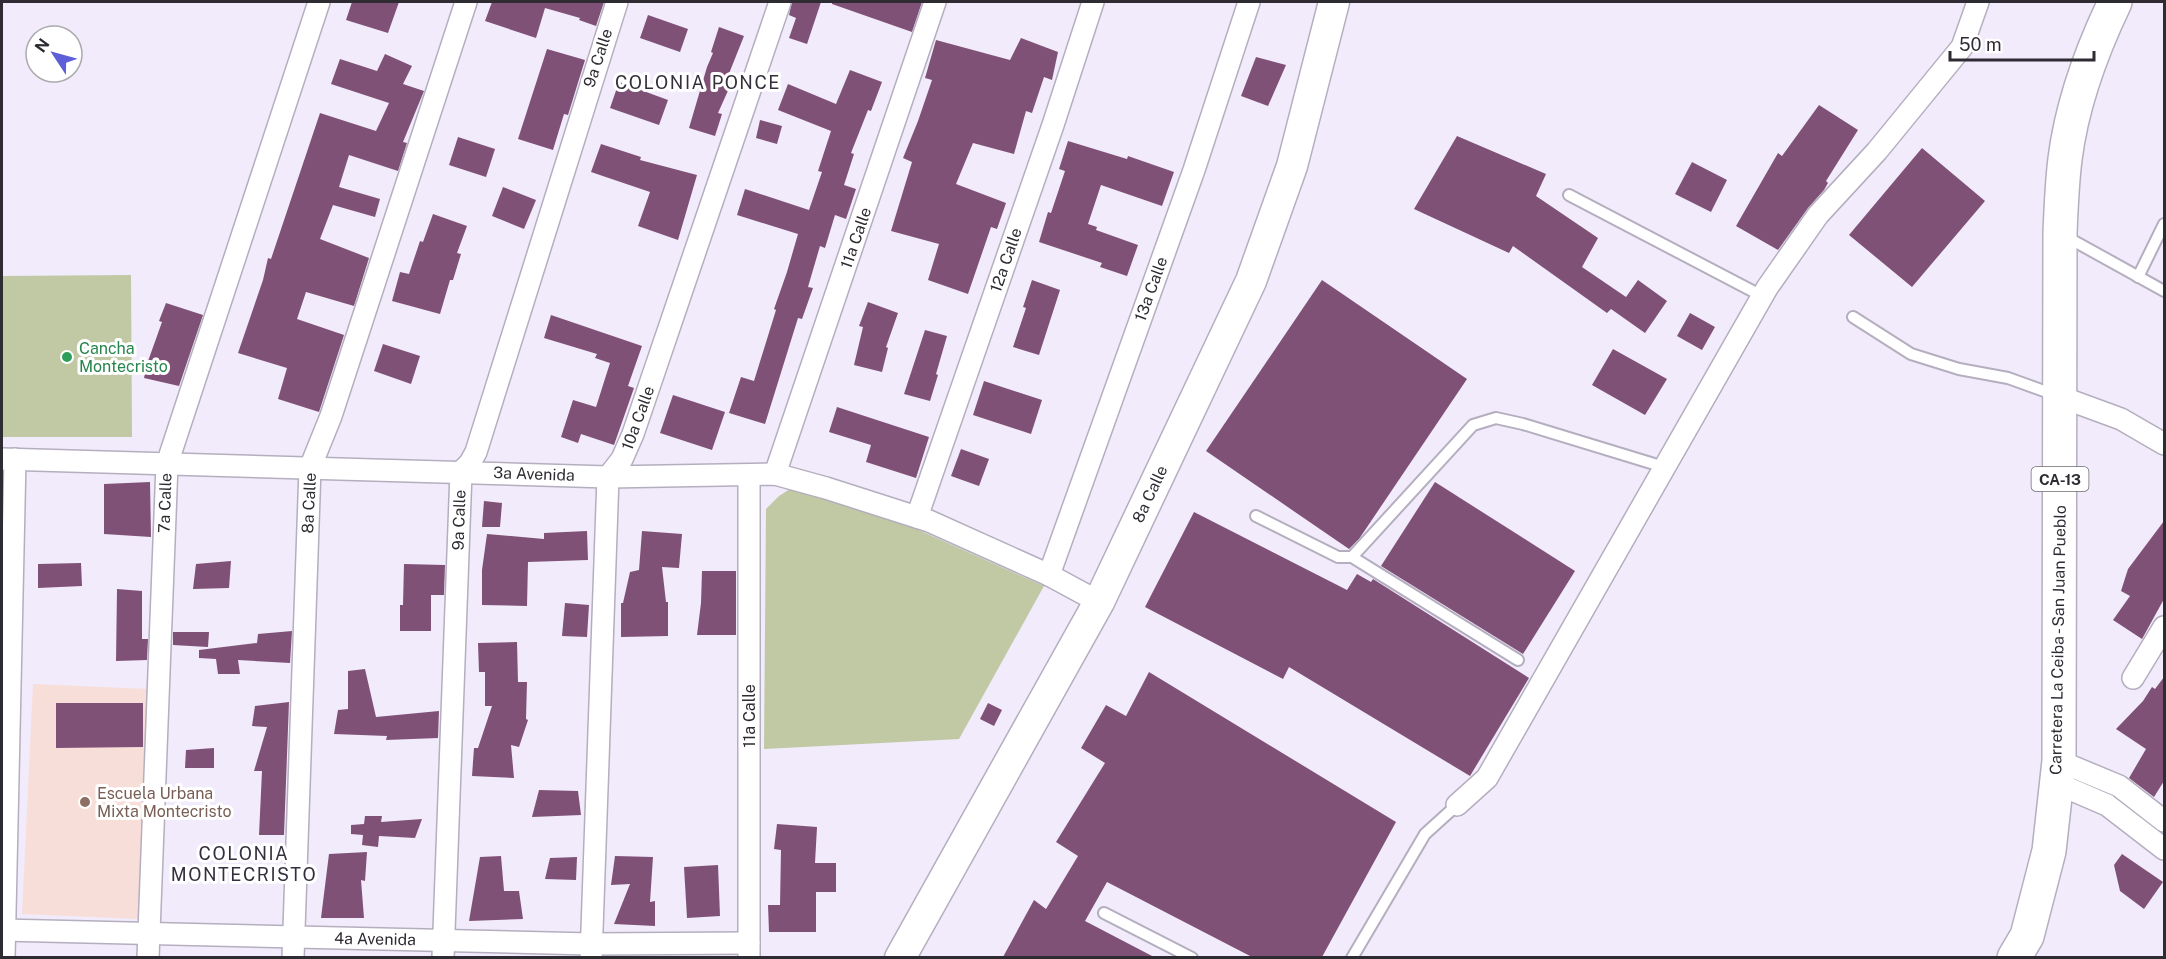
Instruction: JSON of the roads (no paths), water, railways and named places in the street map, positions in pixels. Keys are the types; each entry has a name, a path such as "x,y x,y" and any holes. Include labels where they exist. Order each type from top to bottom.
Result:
{"main road":[{"name":"Carretera La Ceiba - San Juan Pueblo","path":"2013,957 2027,936 2049,851 2057,772 2061,397 2060,233 2065,159 2075,104 2093,48 2115,2"}],"street":[{"name":"7a Calle","path":"148,957 167,464 319,2"},
{"name":"8a Calle","path":"293,947 310,468 331,416 466,2"},
{"name":"9a Calle","path":"443,949 461,472 476,452 617,2"},
{"name":"10a Calle","path":"608,477 622,459 633,434 780,2"},
{"name":"11a Calle","path":"775,474 935,2"},
{"name":"12a Calle","path":"916,517 1053,125 1093,2"},
{"name":"13a Calle","path":"1049,575 1194,170 1249,2"},
{"name":"8a Calle","path":"900,957 1099,602 1251,281 1292,166 1334,2"},
{"path":"1457,805 1487,778 1762,296 1818,216 1877,151 1962,47 1978,2"},
{"path":"2061,397 2121,419 2164,444"},
{"name":"3a Avenida","path":"8,459 608,477 775,474 916,517 1049,575 1099,602"},
{"path":"4,957 8,459"},
{"name":"11a Calle","path":"748,475 749,950"},
{"path":"591,951 608,477"},
{"path":"2133,678 2164,627"},
{"path":"2057,772 2119,786 2164,820"},
{"path":"2057,772 2107,805 2164,849"},
{"name":"4a Avenida","path":"3,930 148,933 293,947 591,951 749,950"}],"lane":[{"path":"1569,195 1762,296"},
{"path":"2138,277 2164,225"},
{"path":"2060,233 2164,291"},
{"path":"1853,317 1911,354 1959,369 2008,378 2061,397"},
{"path":"1352,557 1473,425 1496,418 1664,467"},
{"path":"1256,516 1338,557 1352,557 1518,660"},
{"path":"1352,957 1425,834 1457,805"},
{"path":"1104,913 1192,957"}],"place":[{"name":"Cancha Montecristo","path":"67,357"},
{"name":"Escuela Urbana Mixta Montecristo","path":"85,802"}],"district":[{"name":"COLONIA PONCE","path":"698,82"},
{"name":"COLONIA MONTECRISTO","path":"244,863"}]}
